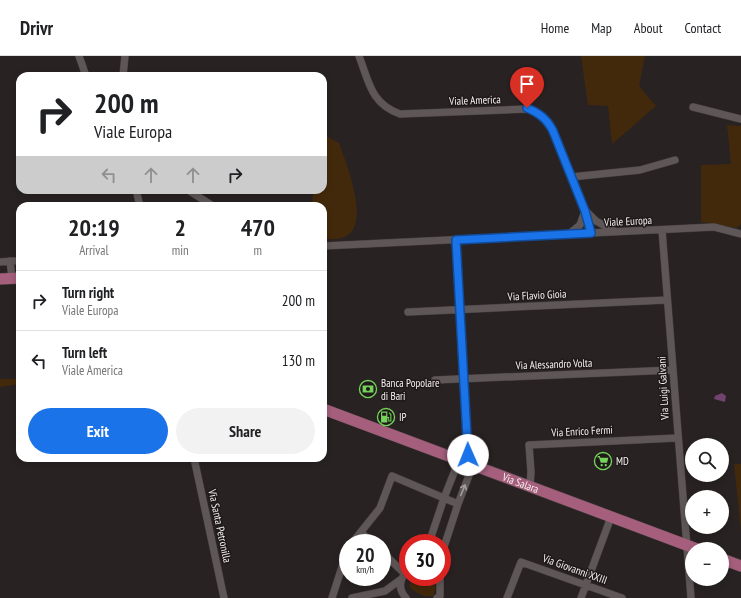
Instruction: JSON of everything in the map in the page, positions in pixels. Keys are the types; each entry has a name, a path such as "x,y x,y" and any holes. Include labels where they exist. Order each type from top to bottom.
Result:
{"main road":[{"path":"0,279 16,278"},
{"name":"Via Salara","path":"327,411 685,545"},
{"path":"729,561 741,566"}],"street":[{"path":"79,56 85,72"},
{"path":"123,72 125,56"},
{"name":"Viale America","path":"359,56 378,101 389,110 400,114 527,108 538,113 548,122 553,131 585,211 591,233"},
{"path":"693,107 741,119"},
{"path":"572,177 640,170 675,160"},
{"path":"194,194 207,202"},
{"path":"568,235 580,225 585,211 596,221 618,232"},
{"name":"Viale Europa","path":"327,246 714,228 741,234"},
{"name":"Via Luigi Galvani","path":"662,230 674,370 677,438 686,542"},
{"path":"448,534 458,504 468,445 462,379 456,240"},
{"path":"0,262 13,261 16,278"},
{"name":"Via Flavio Gioia","path":"408,312 668,300"},
{"name":"Via Alessandro Volta","path":"435,380 674,370"},
{"name":"Via Enrico Fermi","path":"530,486 531,472 529,445 677,438"},
{"name":"Via Santa Petronilla","path":"195,462 224,598"},
{"path":"432,534 444,498 466,463"},
{"path":"361,532 380,508 392,476 458,504"},
{"path":"580,598 611,517"},
{"path":"391,559 399,565"},
{"name":"Via Giovanni XXIII","path":"507,598 521,562 622,598"},
{"path":"332,598 339,576"},
{"path":"352,598 385,591 399,581"},
{"path":"400,586 406,598"},
{"path":"440,586 440,598"},
{"name":"Via Luigi Galvani","path":"690,586 691,598"}],"shaded area":[{"path":"581,56 645,56 639,86 656,106 612,144 608,106 588,105"},
{"path":"727,125 741,126 741,224 737,228 701,222 701,165 731,164"},
{"path":"327,137 339,143 355,195 357,210 356,223 351,233 341,238 327,238 327,202 312,202 313,194 327,194"},
{"path":"0,379 16,379 16,385 0,387"},
{"path":"722,393 726,396 725,402 714,399 715,396"},
{"path":"734,464 741,464 741,530"},
{"path":"409,586 435,586 433,596 423,595"}],"place":[{"name":"Banca Popolare di Bari","path":"368,389"},
{"name":"IP","path":"386,417"},
{"name":"MD","path":"603,461"}],"route":[{"path":"468,455 462,379 456,240 591,233 585,211 553,131 548,122 538,113 527,108"}]}
